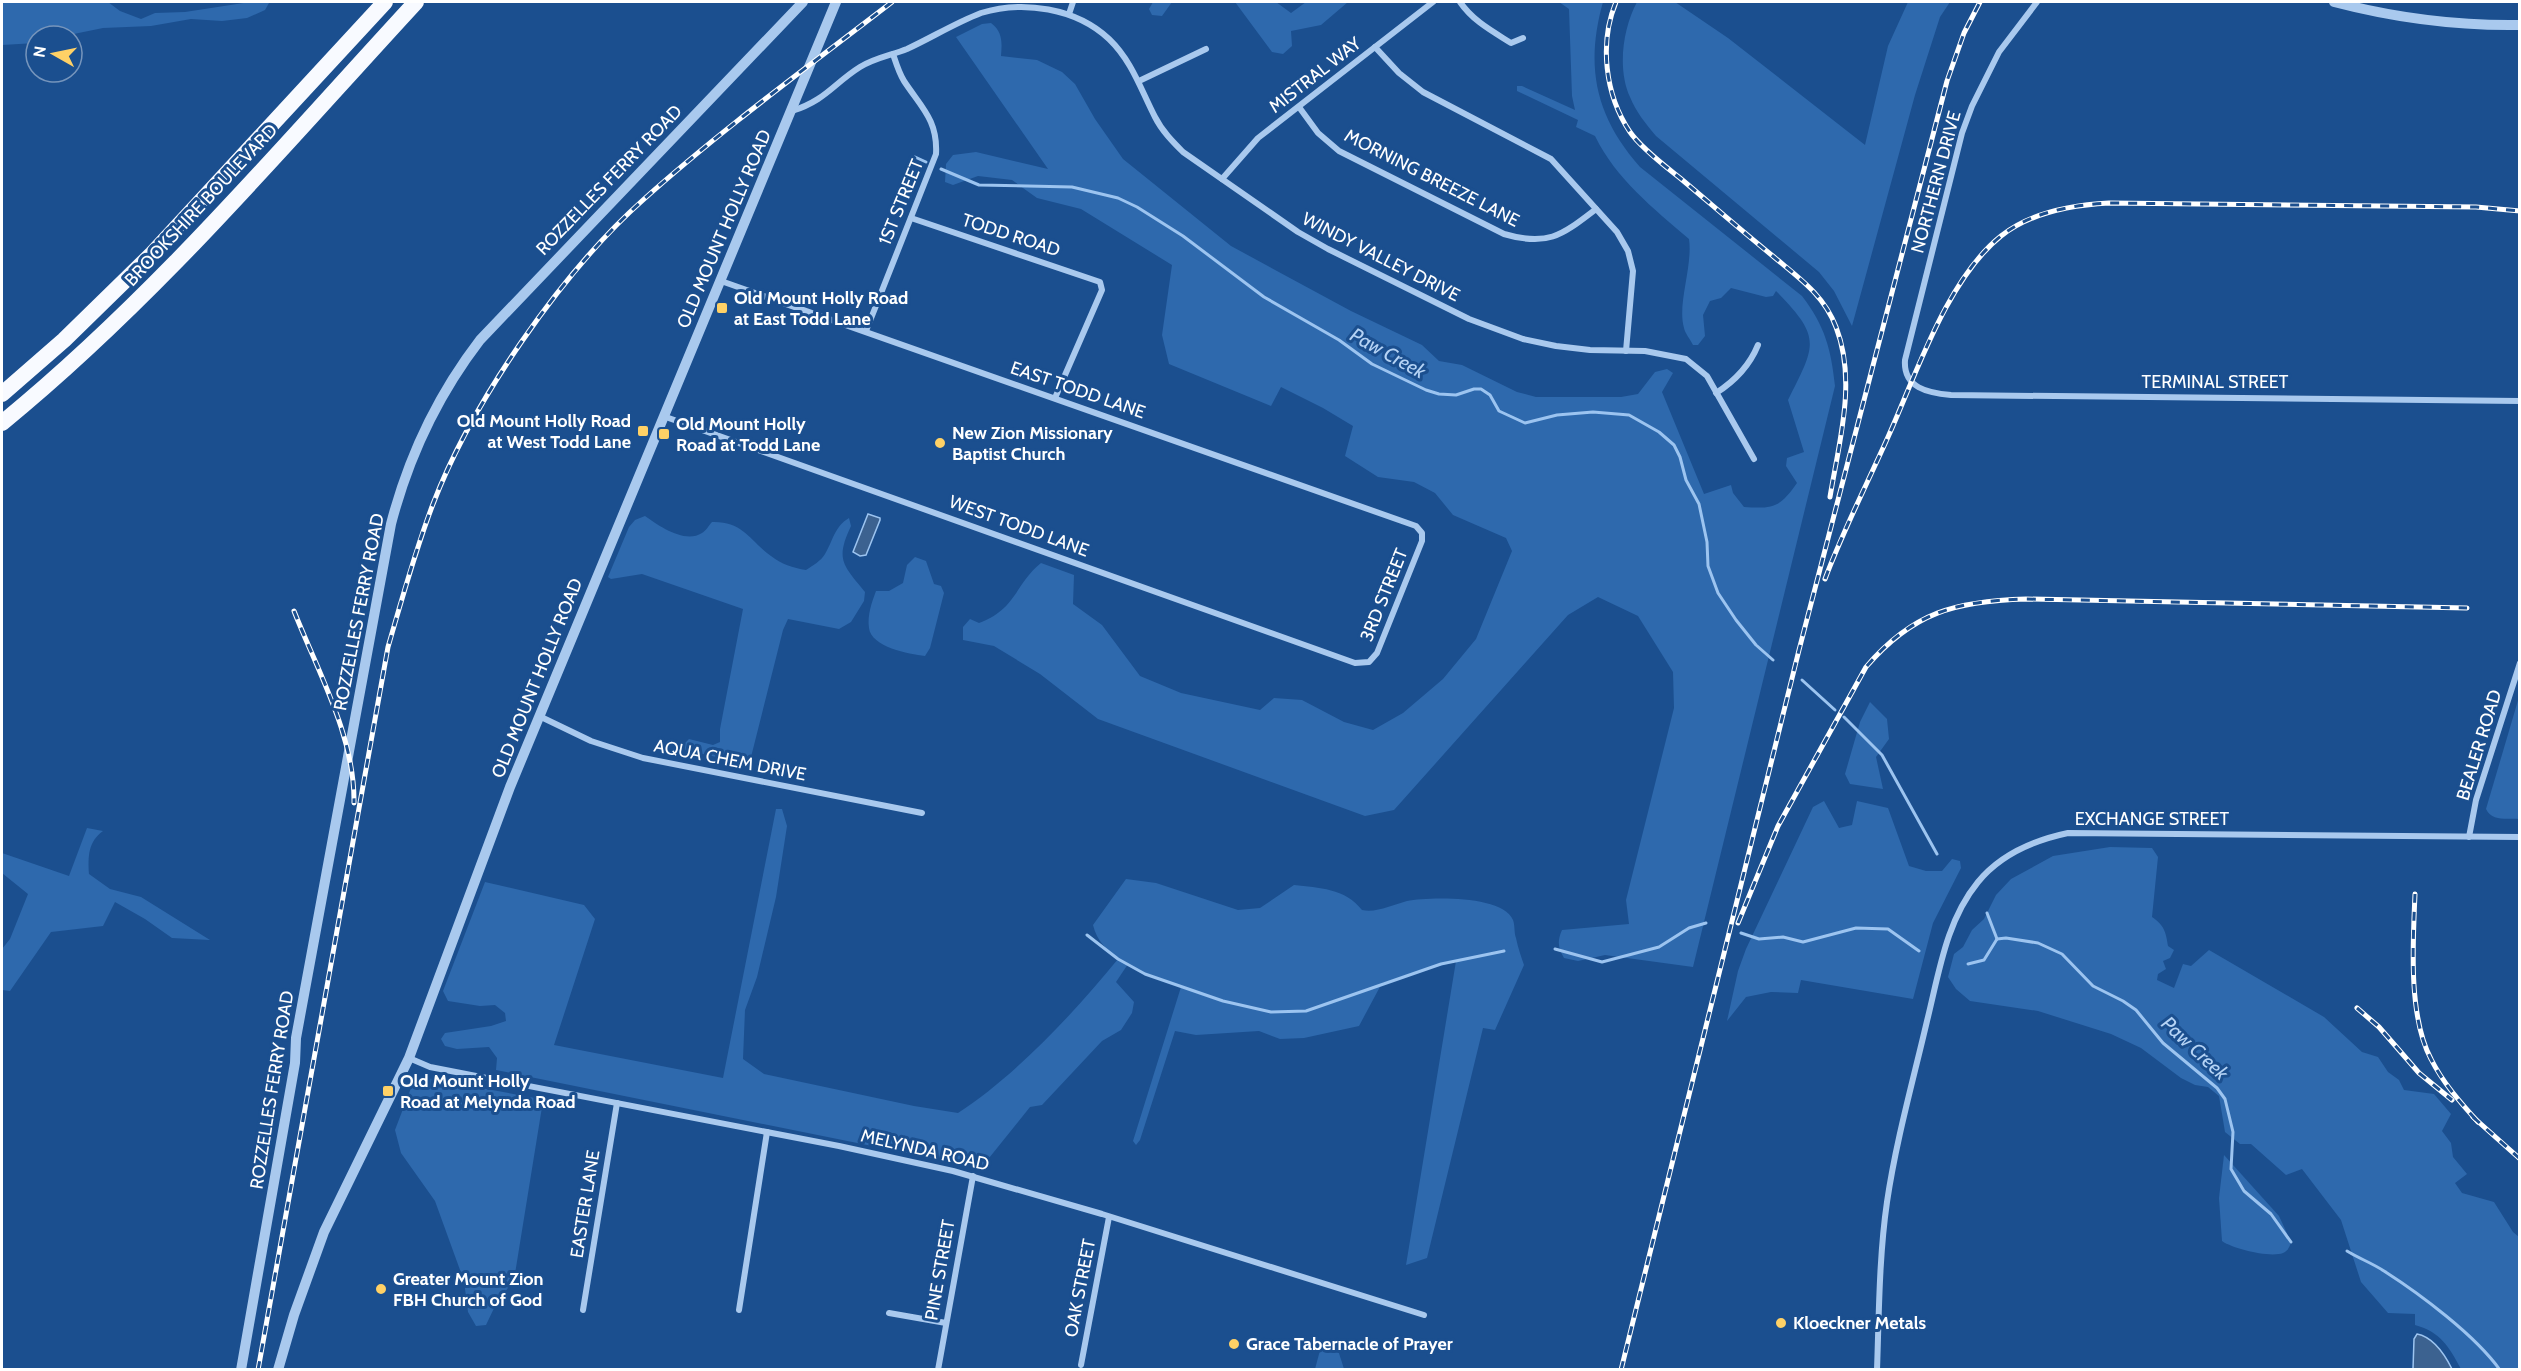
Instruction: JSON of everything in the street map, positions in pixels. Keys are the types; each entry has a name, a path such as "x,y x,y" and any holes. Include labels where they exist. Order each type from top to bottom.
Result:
{"highway":[{"name":"BROOKSHIRE BOULEVARD","path":"2,394 71,333 152,254 385,2"},
{"name":"BROOKSHIRE BOULEVARD","path":"2,423 79,357 169,270 416,2"}],"street":[{"name":"ROZZELLES FERRY ROAD","path":"240,1370 295,1063 298,1028 389,533 401,488 418,440 446,390 480,340 803,2"},
{"name":"OLD MOUNT HOLLY ROAD","path":"278,1370 294,1315 324,1232 409,1058 503,804 662,416 836,2"},
{"path":"1069,14 1073,2"},
{"name":"MISTRAL WAY","path":"1222,179 1258,138 1433,2"},
{"path":"1460,2 1466,11 1486,28 1511,43 1523,38"},
{"name":"NORTHERN DRIVE","path":"1912,384 1905,373 1905,360 1962,133 1984,78 2008,39 2037,2"},
{"path":"2334,2 2412,19 2461,24 2520,26"},
{"name":"WINDY VALLEY DRIVE","path":"792,111 820,99 860,67 981,13 998,9 1033,7 1069,14 1100,30 1111,41 1139,81 1155,118 1169,138 1196,163 1298,232 1469,319 1523,339 1556,346 1662,353 1686,359 1707,376 1754,459"},
{"path":"1375,47 1400,73 1423,92 1551,159 1617,232 1628,251 1633,271 1626,351"},
{"path":"1139,81 1206,49"},
{"name":"1ST STREET","path":"866,331 931,173 936,154 937,139 930,117 902,76 893,54"},
{"name":"MORNING BREEZE LANE","path":"1299,107 1318,133 1339,151 1504,234 1521,239 1553,237 1566,232 1596,209"},
{"name":"TODD ROAD","path":"911,218 1100,282 1101,290 1054,398"},
{"name":"EAST TODD LANE","path":"721,280 1389,516 1416,526 1422,533"},
{"path":"1716,393 1730,384 1746,367 1758,345"},
{"name":"TERMINAL STREET","path":"1912,384 1929,393 1951,395 2520,401"},
{"name":"WEST TODD LANE","path":"662,416 1355,663 1365,663"},
{"name":"3RD STREET","path":"1365,663 1377,652 1422,541 1422,533"},
{"name":"BEALER ROAD","path":"2469,837 2476,800 2520,663"},
{"name":"AQUA CHEM DRIVE","path":"539,716 591,741 643,758 922,813"},
{"name":"EXCHANGE STREET","path":"1877,1370 1886,1204 1898,1142 1948,937 1966,898 1979,880 1995,866 2031,844 2068,833 2520,837"},
{"name":"MELYNDA ROAD","path":"409,1058 430,1067 767,1132 973,1176 1425,1315"},
{"name":"EASTER LANE","path":"583,1310 616,1103"},
{"path":"739,1310 767,1132"},
{"name":"PINE STREET","path":"938,1370 973,1176"},
{"name":"OAK STREET","path":"1081,1365 1109,1216"},
{"path":"889,1313 946,1323"}],"shaded area":[{"path":"2,2 108,2 120,11 141,19 155,13 185,12 250,2 269,3 265,10 247,18 222,21 191,19 151,26 103,28 84,32 84,24 24,24 24,44 2,45"},
{"path":"1153,2 1172,2 1162,16 1152,15 1149,9"},
{"path":"1235,2 1276,2 1291,13 1306,2 1348,2 1321,25 1291,31 1292,46 1283,54 1272,52"},
{"path":"1559,2 1603,2 1595,48 1595,69 1604,109 1613,129 1640,167 1802,296 1826,338 1835,386 1693,967 1605,955 1578,961 1564,958 1559,948 1562,930 1629,924 1626,900 1674,708 1673,672 1638,616 1598,597 1568,615 1394,810 1365,816 1098,719 1040,674 994,646 963,640 963,627 970,619 979,623 1001,611 1041,563 1074,575 1073,604 1102,625 1140,676 1181,693 1260,710 1274,698 1302,700 1344,722 1373,730 1403,713 1443,679 1476,639 1512,551 1506,538 1453,515 1435,493 1414,482 1378,477 1345,456 1353,426 1323,408 1281,387 1271,406 1169,364 1162,335 1172,265 1081,209 1037,198 1012,180 978,176 953,185 945,182 946,164 953,155 976,152 1048,169 956,37 982,24 991,23 998,30 1001,56 1037,60 1062,72 1075,84 1095,119 1123,159 1231,246 1351,311 1422,345 1439,361 1462,365 1517,392 1536,397 1621,397 1638,394 1655,372 1667,369 1673,373 1662,392 1704,494 1731,485 1733,493 1744,507 1754,508 1775,505 1786,497 1797,483 1786,466 1787,458 1804,452 1788,400 1809,353 1810,342 1807,331 1791,307 1776,291 1773,296 1766,297 1731,288 1721,298 1710,301 1703,315 1705,336 1698,345 1693,345 1682,318 1690,250 1689,239 1624,179 1613,166 1595,136 1576,127 1578,120 1517,91 1517,86 1522,86 1575,110 1572,96 1569,9"},
{"path":"1637,2 1675,2 1728,38 1865,145 1888,46 1908,2 1950,2 1940,17 1915,95 1852,326 1834,291 1819,272 1656,136 1638,113 1626,86 1623,61 1625,36"},
{"path":"868,514 880,520 866,555 860,556 853,552"},
{"path":"645,516 672,532 688,536 702,533 712,522 731,525 745,533 779,561 806,570 823,557 837,530 849,518 851,526 843,547 844,562 865,592 864,601 851,622 839,629 788,619 783,630 750,761 739,762 685,750 684,744 689,739 713,745 720,742 720,729 743,609 642,574 611,579 608,577 629,527 635,520"},
{"path":"915,557 926,561 934,584 941,586 944,593 930,648 925,656 883,645 871,635 869,628 869,613 876,591 889,591 903,583 907,565"},
{"path":"2519,697 2519,819 2496,818 2486,809"},
{"path":"1870,702 1887,719 1889,739 1876,757 1883,789 1850,784 1845,774 1860,722"},
{"path":"1824,801 1839,828 1852,825 1857,801 1888,808 1909,866 1926,871 1942,871 1952,859 1960,861 1961,868 1933,923 1913,999 1801,980 1798,993 1771,992 1746,997 1727,1021 1738,971 1746,949 1813,807"},
{"path":"776,809 782,809 787,826 776,897 757,977 745,1010 743,1059 764,1074 914,1106 958,1113 1001,1081 1043,1042 1118,959 1097,936 1093,925 1126,879 1156,883 1238,910 1260,908 1294,885 1322,888 1340,893 1362,910 1368,911 1407,901 1448,899 1481,902 1506,912 1513,920 1515,936 1524,965 1495,1030 1483,1028 1427,1258 1406,1265 1456,961 1382,983 1359,1026 1304,1038 1280,1039 1259,1031 1196,1035 1175,1031 1140,1140 1136,1145 1133,1141 1181,987 1145,974 1128,964 1116,982 1134,1002 1132,1013 1121,1030 1102,1041 1042,1105 1030,1107 981,1168 496,1070 497,1058 489,1047 457,1049 445,1046 441,1039 445,1033 491,1026 506,1021 505,1013 495,1005 480,1006 448,1001 443,991 485,882 584,905 595,919 554,1045 723,1078"},
{"path":"87,828 103,831 94,840 90,850 89,874 110,889 141,897 210,940 172,938 115,902 103,926 51,932 10,991 2,990 2,949 10,939 28,894 2,873 2,853 69,876"},
{"path":"2110,847 2152,848 2158,857 2152,917 2162,926 2168,946 2174,950 2170,958 2163,961 2166,969 2158,974 2157,980 2174,988 2183,964 2191,966 2209,950 2324,1017 2362,1052 2378,1057 2388,1072 2399,1080 2404,1090 2434,1094 2451,1114 2442,1131 2451,1143 2453,1157 2467,1174 2455,1183 2462,1193 2494,1202 2513,1232 2519,1237 2519,1369 2461,1369 2438,1336 2415,1325 2415,1314 2388,1313 2361,1282 2341,1220 2302,1169 2286,1175 2251,1144 2240,1144 2225,1132 2219,1096 2208,1087 2195,1085 2181,1078 2141,1048 2111,1034 2038,1011 1970,1001 1956,989 1948,977 1954,954 1963,947 1972,930 1984,919 1996,895 2011,879 2053,856"},
{"path":"427,1078 535,1098 542,1107 514,1280 496,1304 486,1325 476,1326 468,1312 464,1281 435,1201 401,1153 395,1130 411,1088 419,1079"},
{"path":"2224,1155 2279,1216 2291,1242 2285,1252 2261,1254 2234,1247 2222,1241 2219,1198"},
{"path":"2417,1334 2433,1343 2452,1369 2413,1369 2414,1339"},
{"path":"1329,1339 1338,1350 1344,1369 1315,1369 1322,1343"}],"waterway":[{"name":"Paw Creek","path":"915,157 926,162"},
{"name":"Paw Creek","path":"941,169 979,185 1072,187 1118,198 1137,207 1183,236 1264,297 1339,340 1372,364 1426,390 1439,394 1456,395 1481,389 1490,395 1499,411 1525,423 1557,415 1593,412 1629,415 1659,432 1674,445 1686,480 1699,504 1707,542 1708,566 1718,593 1756,645 1773,660"},
{"name":"Paw Creek","path":"1802,680 1835,710"},
{"name":"Paw Creek","path":"1844,717 1882,755 1937,854"},
{"name":"Paw Creek","path":"1987,913 1997,939"},
{"path":"1555,949 1602,962 1659,947 1689,928 1706,923"},
{"path":"1741,933 1759,939 1783,937 1803,942 1856,928 1888,929 1919,951"},
{"path":"1087,935 1118,959 1145,974 1223,1001 1271,1012 1306,1011 1441,964 1504,951"},
{"name":"Paw Creek","path":"1997,939 2006,938 2038,943 2062,954 2093,986 2136,1010 2163,1043 2217,1088 2225,1099 2233,1132 2231,1169 2244,1191 2271,1214 2291,1242"},
{"path":"1968,964 1984,960 1997,939"},
{"name":"Paw Creek","path":"2347,1251 2384,1271 2430,1303 2462,1329 2500,1370"}],"railway":[{"path":"258,1370 388,647 420,539 450,465 495,382 522,341 551,301 612,230 704,148 892,2"},
{"path":"1616,2 1608,34 1607,68 1615,102 1630,132 1640,144 1810,288 1825,306 1836,327 1842,348 1846,390 1830,497"},
{"path":"1621,1370 1799,650 1947,81 1964,33 1980,2"},
{"path":"1825,579 1922,357 1949,302 1964,277 1982,254 2001,236 2025,221 2052,211 2109,203 2476,207 2520,211"},
{"path":"1738,923 1778,826 1866,667 1901,633 1937,613 1978,603 2026,599 2467,608"},
{"path":"294,611 342,729 353,778 354,803"},
{"path":"2415,894 2413,934 2415,1001 2424,1042 2441,1076 2478,1122"},
{"path":"2357,1008 2379,1027 2419,1073 2452,1100"},
{"path":"2473,1117 2520,1159"}],"place":[{"name":"Old Mount Holly Road at East Todd Lane","path":"722,308"},
{"name":"Old Mount Holly Road at West Todd Lane","path":"643,431"},
{"name":"Old Mount Holly Road at Todd Lane","path":"664,434"},
{"name":"New Zion Missionary Baptist Church","path":"940,443"},
{"name":"Old Mount Holly Road at Melynda Road","path":"388,1091"},
{"name":"Greater Mount Zion FBH Church of God","path":"381,1289"},
{"name":"Kloeckner Metals","path":"1781,1323"},
{"name":"Grace Tabernacle of Prayer","path":"1234,1344"}]}
